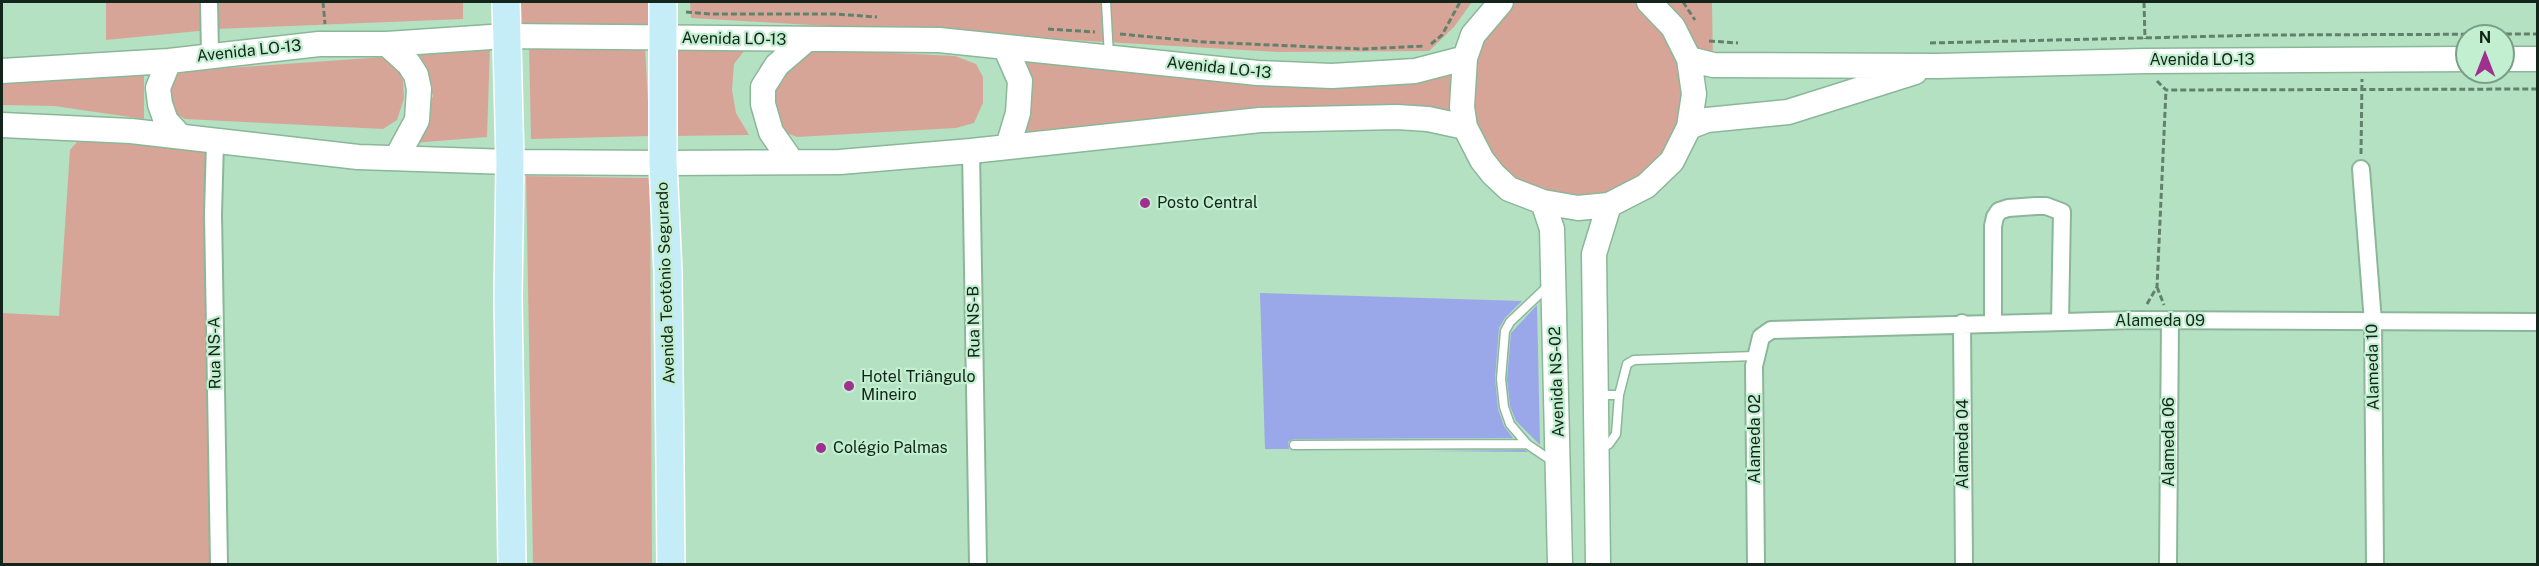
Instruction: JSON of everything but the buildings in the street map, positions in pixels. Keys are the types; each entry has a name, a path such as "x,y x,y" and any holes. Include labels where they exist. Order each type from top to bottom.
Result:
{"main road":[{"path":"506,2 510,162 508,297 512,564"},
{"name":"Avenida Teotônio Segurado","path":"671,564 668,272 663,163 663,38 674,7"}],"street":[{"path":"209,2 210,54"},
{"path":"1501,2 1473,35 1465,58 1462,107 1465,127 1493,174 1509,189 1543,202 1578,208 1609,205 1632,196 1672,161 1689,127 1697,50 1649,2"},
{"name":"Avenida LO-13","path":"2,71 169,61 210,54 319,44 387,44 507,36 806,41 939,40 1006,49 1108,45 1258,73 1332,76 1415,71 1465,58"},
{"path":"792,162 771,132 763,104 763,87 777,65 806,41"},
{"path":"387,44 409,64 416,75 419,89 417,120 397,158"},
{"path":"1006,49 1020,81 1018,113 1008,146"},
{"name":"Avenida LO-13","path":"1697,50 1713,65 1938,66 2145,49 2362,60 2455,59"},
{"path":"2515,59 2538,59"},
{"path":"169,61 158,88 160,104 166,121 179,135"},
{"name":"Avenida LO-13","path":"1689,127 1707,120 1788,112 1938,66"},
{"path":"2,125 89,128 179,135 215,142 358,157 510,162 663,163 840,162 971,151 1260,120 1397,117 1428,119 1465,127"},
{"name":"Rua NS-A","path":"215,142 213,214 219,564"},
{"name":"Rua NS-B","path":"971,151 978,564"},
{"name":"Alameda 10","path":"2361,170 2373,322 2375,564"},
{"name":"Avenida NS-02","path":"1543,202 1552,228 1560,564"},
{"path":"1598,564 1597,451 1607,395 1594,254 1609,205"},
{"path":"1994,322 1993,226 1995,217 1999,212 2008,208 2036,206 2057,208 2062,212 2060,322"},
{"name":"Alameda 09","path":"1755,356 1761,337 1771,330 1782,328 2136,320 2538,322"},
{"name":"Alameda 06","path":"2168,564 2170,320"},
{"name":"Alameda 04","path":"1962,323 1964,564"},
{"name":"Alameda 02","path":"1755,356 1756,564"}],"lane":[{"path":"1106,2 1108,45"},
{"path":"1554,281 1510,322 1505,331 1501,379 1504,407 1510,424 1527,444 1559,466"},
{"path":"1607,395 1630,361 1667,357 1755,356"},
{"path":"1294,445 1527,444"}],"path":[{"path":"323,2 325,24"},
{"path":"1044,28 1108,45 1204,42 1351,49 1414,47 1430,45 1442,35 1460,2"},
{"path":"1683,2 1695,21"},
{"path":"2144,2 2145,49 2160,87 2166,90 2538,89"},
{"path":"674,7 710,14 835,14 882,17"},
{"path":"1920,44 2145,49 2538,34"},
{"path":"1697,50 1744,43"},
{"path":"2361,170 2362,60"},
{"path":"2136,320 2157,287 2166,90"}],"shaded area":[{"path":"106,2 208,2 209,30 106,40"},
{"path":"215,2 463,2 463,19 216,29"},
{"path":"508,2 663,2 663,38 509,27"},
{"path":"690,2 1472,2 1454,27 1429,51 1278,52 691,18"},
{"path":"1503,2 1712,2 1713,65 1690,59 1672,161 1632,196 1543,202 1482,160 1465,127 1380,117 1008,146 1009,60 1109,56 1290,80 1465,58"},
{"path":"529,45 645,48 650,136 531,139"},
{"path":"490,46 487,137 413,143 433,96 418,48"},
{"path":"748,46 734,64 732,90 736,113 749,135 672,136 670,48"},
{"path":"794,48 955,56 976,64 983,77 983,103 974,123 956,128 797,137 773,128 755,86 761,64 778,51"},
{"path":"384,57 396,65 403,80 404,98 397,120 383,129 185,119 171,111 167,95 170,77 186,71"},
{"path":"144,71 144,119 54,106 2,105 2,78"},
{"path":"89,128 215,142 218,564 2,564 2,313 59,316 70,150"},
{"path":"526,176 650,178 652,564 533,564"}],"place":[{"name":"Posto Central","path":"1145,203"},
{"name":"Hotel Triângulo Mineiro","path":"849,386"},
{"name":"Colégio Palmas","path":"821,448"}]}
